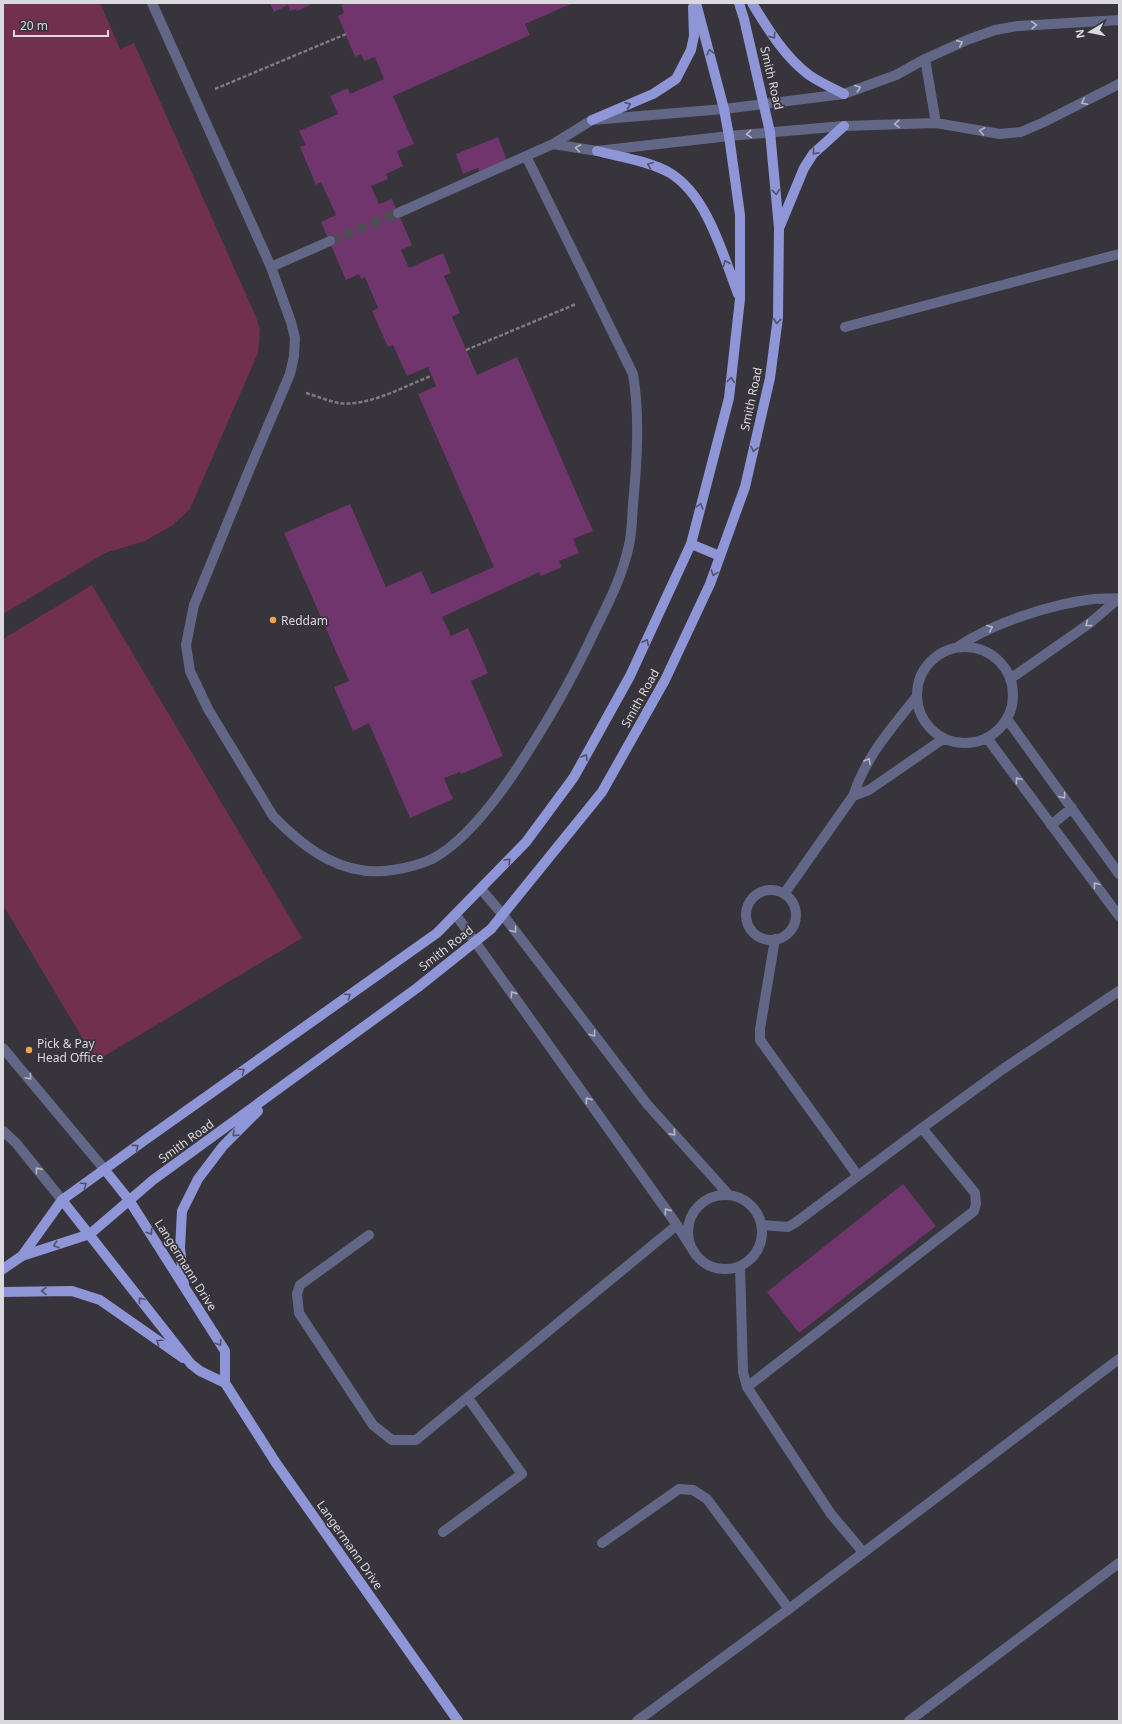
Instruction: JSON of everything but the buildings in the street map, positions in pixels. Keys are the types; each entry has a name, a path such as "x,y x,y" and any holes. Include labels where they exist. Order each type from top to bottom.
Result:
{"main road":[{"path":"592,120 653,94 676,79 691,50 694,36 693,3"},
{"name":"Smith Road","path":"22,1256 62,1200 437,933 456,915 526,842 574,777 630,676 690,544 729,398 740,299 740,215 729,136 724,108 696,3"},
{"name":"Smith Road","path":"90,1234 129,1200 417,988 491,929 602,792 665,680 710,584 745,487 770,378 778,317 779,228 770,132 765,104 739,3"},
{"path":"752,3 773,38 797,65 810,76 844,94"},
{"path":"779,228 807,163 824,142 844,126"},
{"path":"597,151 646,164 670,173 687,186 700,201 740,299"},
{"path":"690,544 720,556"},
{"path":"184,1286 180,1248 182,1211 198,1179 223,1146 283,1087"},
{"name":"Langermann Drive","path":"105,1170 129,1200 224,1351 225,1383 276,1463 458,1721"},
{"path":"62,1200 191,1364"},
{"path":"3,1270 22,1256 90,1234"},
{"path":"3,1292 72,1290 100,1300 200,1371 225,1383"}],"street":[{"path":"152,3 271,266 291,322 294,338 294,356 290,374 194,605 186,645 190,671 208,709 273,816 287,830 316,854 342,866 358,871 380,872 411,867 432,858 450,847 468,831 489,807 535,741 567,686 614,593 630,544 636,475 636,392 633,374 627,359 526,156"},
{"path":"398,212 553,144 592,120 765,104 844,94 896,75 925,59 967,40 995,30 1018,26 1119,20"},
{"path":"925,59 936,123"},
{"path":"553,144 597,151 770,132 844,126 936,123 1000,134 1021,132 1119,84"},
{"path":"271,266 330,241"},
{"path":"845,328 1119,254"},
{"path":"956,648 973,648 989,653 1002,664 1010,679 1012,700 1007,719 998,730 987,738 965,743 943,739 932,731 924,721 918,709 917,696 918,686 924,668 938,655 956,648 973,636 990,627 1063,604 1095,599 1118,598"},
{"path":"1010,679 1090,623 1118,598"},
{"path":"784,894 853,796 858,780 870,756 917,696"},
{"path":"1007,719 1119,874"},
{"path":"987,738 1119,916"},
{"path":"853,796 869,790 943,739"},
{"path":"1051,825 1072,808"},
{"path":"481,889 647,1104 728,1194"},
{"path":"770,890 784,894 794,906 796,913 795,921 787,934 775,939 767,940 752,932 746,918 749,903 754,897 762,892 770,890"},
{"path":"456,915 677,1225 696,1255 705,1263 717,1268 728,1269 740,1266 751,1259 758,1249 762,1237 762,1224 758,1213 750,1204 740,1197 728,1194 716,1195 705,1201 696,1209 690,1220 688,1232 690,1244 696,1255"},
{"path":"775,939 760,1029 760,1040 858,1176"},
{"path":"762,1224 788,1227 1003,1069 1119,991"},
{"path":"3,1048 105,1170"},
{"path":"747,1387 974,1211 976,1204 974,1193 922,1128"},
{"path":"3,1130 16,1143 62,1200"},
{"path":"369,1235 300,1285 297,1294 299,1314 373,1424 392,1440 416,1440 677,1225"},
{"path":"740,1266 744,1372 747,1387 831,1514 862,1552"},
{"path":"637,1721 789,1609 862,1552 1119,1359"},
{"path":"444,1532 522,1474 468,1398"},
{"path":"602,1543 679,1489 693,1490 708,1499 789,1609"},
{"path":"909,1721 1119,1563"}],"path":[{"path":"195,98 346,34"},
{"path":"466,350 595,296"},
{"path":"285,386 339,403 355,403 379,397 431,376"}],"shaded area":[{"path":"3,3 100,3 120,49 134,43 260,329 258,353 190,509 173,525 145,541 105,553 3,614"},
{"path":"92,585 302,938 96,1061 3,905 3,639"}],"tunnel":[{"path":"330,241 398,213"}],"place":[{"name":"Reddam","path":"273,620"},
{"name":"Pick & Pay Head Office","path":"29,1050"}]}
